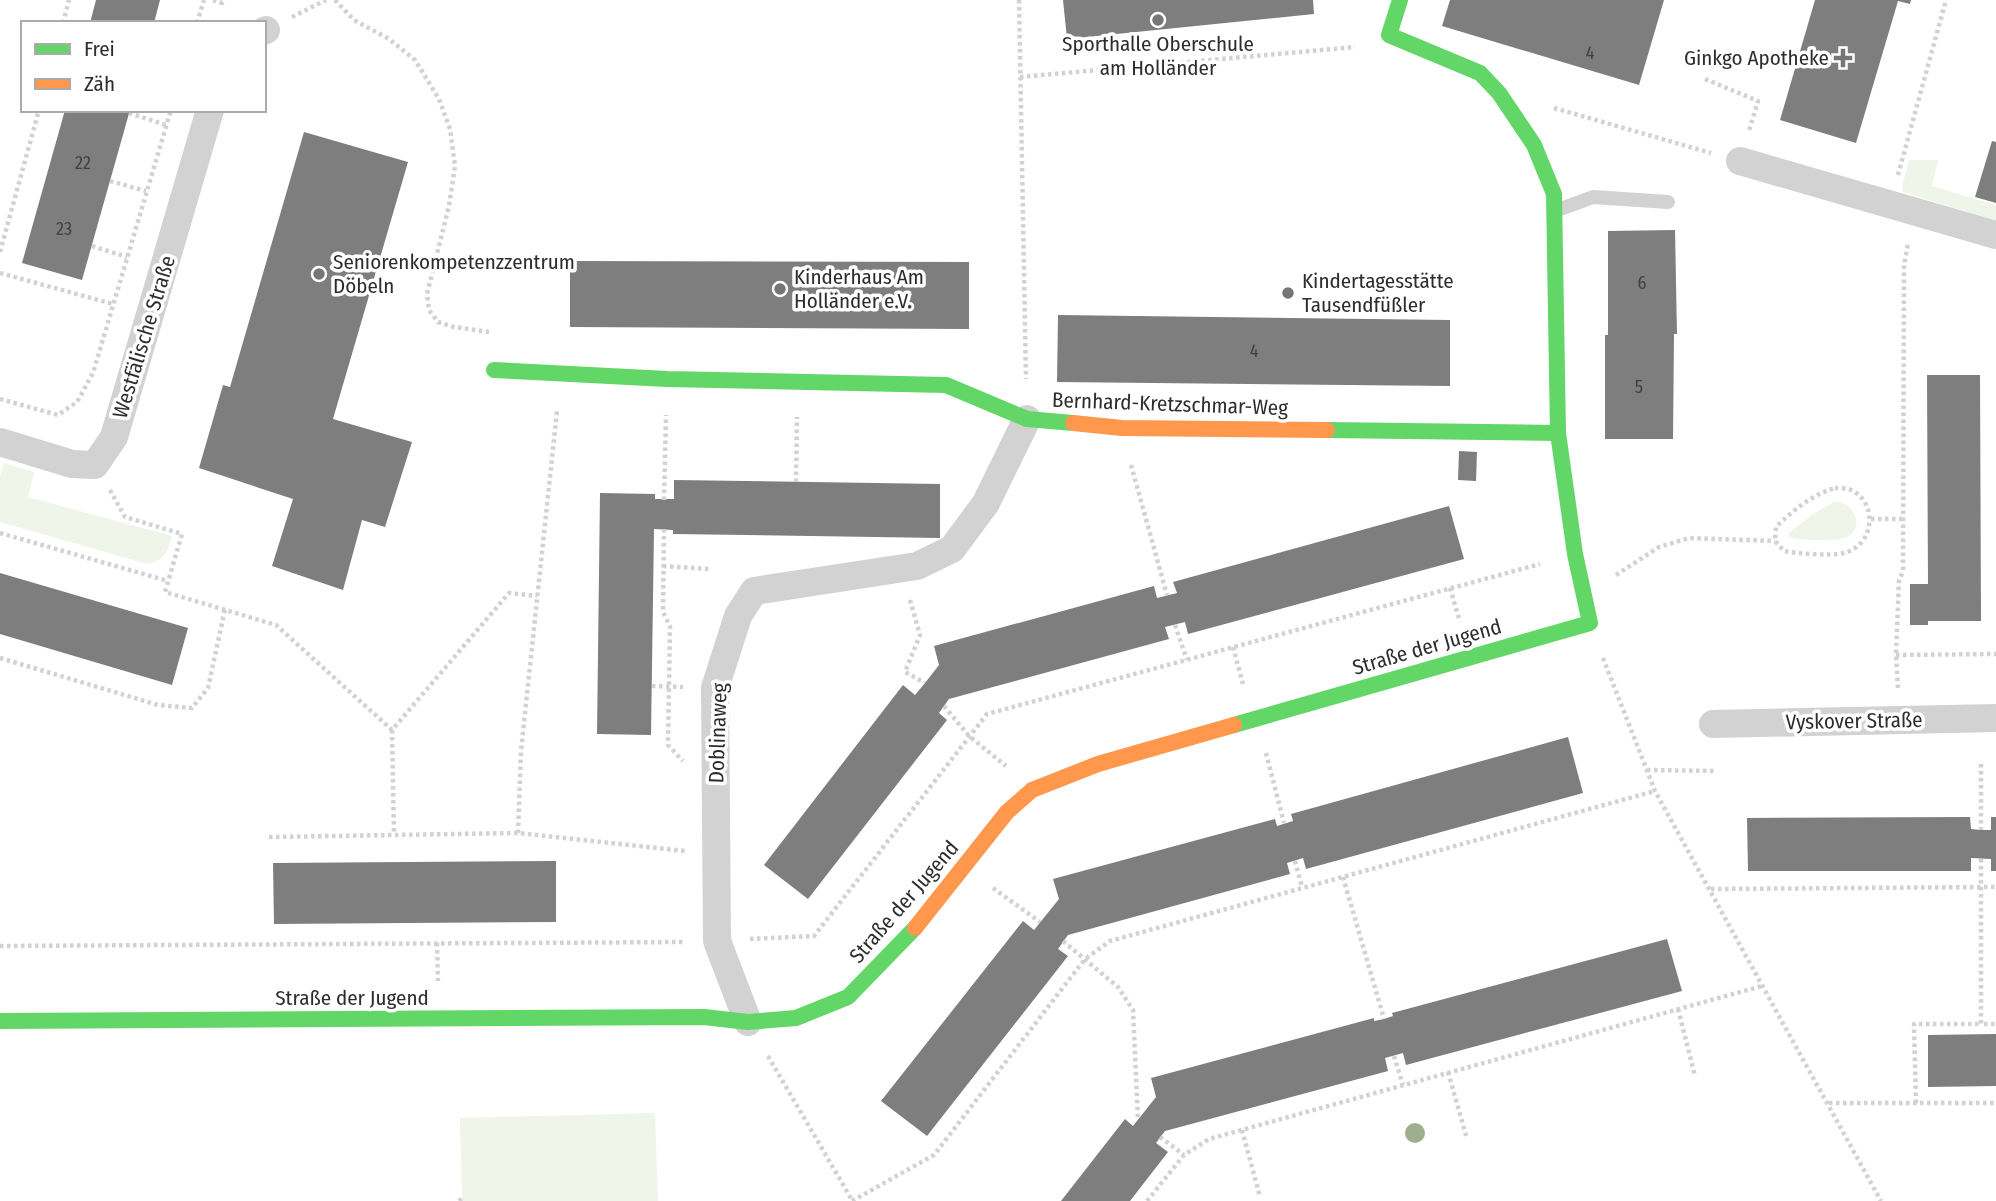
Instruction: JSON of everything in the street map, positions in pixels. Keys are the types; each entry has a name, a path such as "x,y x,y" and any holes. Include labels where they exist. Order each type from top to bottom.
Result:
{"street":[{"path":"1399,0 1389,35 1480,73 1499,93 1534,145 1554,194 1558,433 1583,597 1590,623"},
{"name":"Westfälische Straße","path":"0,442 72,464 95,466 114,437 209,112"},
{"path":"1740,161 1996,235"},
{"name":"Bernhard-Kretzschmar-Weg","path":"494,370 667,379 946,385 1027,419 1122,428 1558,433"},
{"name":"Doblinaweg","path":"748,1022 716,941 718,855 715,688 738,616 754,591 917,566 952,549 986,503 1027,419"},
{"name":"Straße der Jugend","path":"0,1020 704,1017 748,1022 796,1018 848,997 920,923 1007,812 1032,790 1098,764 1590,623"},
{"name":"Vyskover Straße","path":"1713,724 1996,718"}],"lane":[{"path":"1554,212 1593,197 1668,202"}],"path":[{"path":"64,21 69,0"},
{"path":"198,21 204,0"},
{"path":"213,0 222,3 223,0"},
{"path":"335,0 354,20 389,39 415,60 439,99 450,129 455,166 449,206 427,294 429,310 438,322 491,332 494,370"},
{"path":"1020,0 1027,419"},
{"path":"1890,204 1946,0"},
{"path":"1020,77 1366,46 1389,35"},
{"path":"1705,79 1758,101 1751,125"},
{"path":"1553,108 1740,161"},
{"path":"0,252 38,112"},
{"path":"0,399 58,415 77,402 93,373 170,112"},
{"path":"129,113 166,125"},
{"path":"110,181 146,191"},
{"path":"92,246 127,257"},
{"path":"1898,698 1896,655 1899,580 1903,572 1904,265"},
{"path":"0,273 113,304"},
{"path":"518,833 521,751 561,375"},
{"path":"664,499 667,379"},
{"path":"796,482 797,382"},
{"path":"1583,597 1659,547 1689,538 1775,541 1784,551 1793,553 1844,553 1859,545 1869,531 1871,519 1863,500 1851,490 1835,488 1824,491 1783,520 1776,527 1775,541"},
{"path":"1139,500 1167,595"},
{"path":"125,517 182,534 165,592 276,625 392,730"},
{"path":"1871,519 1903,519"},
{"path":"664,529 663,612 670,626 668,745 716,794"},
{"path":"0,533 168,581"},
{"path":"663,566 709,569"},
{"path":"1450,589 1462,627"},
{"path":"394,835 392,730 509,593 537,596"},
{"path":"0,658 158,705 192,708 208,688 225,609"},
{"path":"1590,623 1655,791 1881,1201"},
{"path":"1175,625 1187,660"},
{"path":"920,635 905,671 925,683"},
{"path":"1233,647 1240,674"},
{"path":"1896,655 1996,654"},
{"path":"652,687 693,687"},
{"path":"944,706 969,736 1006,766"},
{"path":"1266,750 1284,823"},
{"path":"1981,764 1981,830"},
{"path":"1647,771 1715,771"},
{"path":"748,1022 852,1201 934,1155 1085,959 1110,941 1655,791"},
{"path":"269,837 518,833 718,855"},
{"path":"1981,859 1981,1024"},
{"path":"1295,861 1302,887"},
{"path":"1343,877 1384,1019"},
{"path":"987,883 1040,922"},
{"path":"1711,889 1996,887"},
{"path":"0,946 716,941"},
{"path":"1063,941 1118,987 1133,1010 1138,1119"},
{"path":"437,943 438,969"},
{"path":"1147,1201 1184,1154 1209,1139 1762,986"},
{"path":"1678,1009 1695,1076"},
{"path":"1916,1103 1914,1024 1996,1024"},
{"path":"1394,1056 1403,1085"},
{"path":"1448,1072 1467,1139"},
{"path":"1829,1103 1996,1103"},
{"path":"1241,1130 1260,1197"},
{"path":"1160,1137 1184,1154"}],"shaded area":[{"path":"1909,160 1938,160 1932,186 1996,205 1996,221 1903,192"},
{"path":"4,463 34,472 28,497 172,536 167,551 158,561 147,564 0,522 0,476"},
{"path":"1836,501 1854,513 1856,526 1849,536 1823,540 1794,539 1789,536 1789,533 1813,514"},
{"path":"655,1113 658,1201 462,1201 460,1118"}],"building":[{"path":"96,0 160,0 155,21 91,21"},
{"name":"Sporthalle Oberschule am Holländer","path":"1063,0 1313,0 1314,14 1067,39"},
{"path":"1450,0 1664,0 1639,85 1442,26"},
{"path":"1815,0 1911,0 1910,4 1898,1 1856,143 1780,120"},
{"path":"64,112 129,112 82,280 22,263"},
{"name":"Seniorenkompetenzzentrum Döbeln","path":"304,132 408,162 333,419 412,442 385,527 362,520 343,590 272,566 293,499 199,468 223,385 230,387"},
{"path":"1992,141 1996,142 1996,203 1975,197"},
{"path":"1675,230 1677,334 1674,334 1673,439 1605,439 1608,231"},
{"path":"570,261 969,262 969,329 570,327"},
{"path":"1058,315 1450,320 1450,386 1057,382"},
{"path":"1927,375 1980,375 1981,621 1928,621 1928,625 1910,625 1910,584 1928,584"},
{"path":"1459,451 1477,452 1476,481 1458,480"},
{"path":"674,480 940,484 940,538 673,534 673,530 654,529 651,735 597,734 600,493 655,494 655,499 674,499"},
{"path":"1449,506 1464,559 1188,634 1185,622 1165,627 1169,639 949,699 939,713 947,720 808,899 764,865 903,685 915,695 939,665 934,646 1154,586 1157,598 1177,593 1173,582"},
{"path":"0,573 188,628 172,685 0,634"},
{"path":"1568,737 1583,793 1306,869 1303,858 1287,863 1290,874 1068,935 1058,949 1068,956 927,1136 881,1101 1023,921 1034,930 1059,899 1053,879 1275,819 1277,826 1293,821 1291,814"},
{"path":"1970,817 1971,829 1991,830 1991,817 1996,817 1996,871 1991,871 1991,859 1971,858 1971,871 1748,871 1747,818"},
{"path":"556,861 556,922 274,924 273,863"},
{"path":"1667,939 1682,991 1406,1065 1403,1053 1385,1058 1388,1071 1165,1131 1156,1143 1168,1152 1130,1201 1061,1201 1125,1119 1133,1126 1156,1097 1151,1078 1374,1018 1374,1021 1384,1019 1393,1016 1392,1013"},
{"path":"1996,1034 1996,1086 1928,1087 1928,1035"}],"traffic: fast":[{"path":"1327,430 1558,433 1554,194 1534,145 1499,93 1480,73 1389,35 1400,0"},
{"path":"494,370 667,379 946,385 1027,419 1073,423"},
{"path":"1234,725 1590,623 1575,554 1558,433"},
{"path":"0,1021 704,1017 748,1022 796,1018 848,997 915,928"}],"traffic: slow":[{"path":"1073,423 1122,428 1327,430"},
{"path":"915,928 1007,812 1032,790 1098,764 1234,725"}],"place":[{"name":"Sporthalle Oberschule am Holländer","path":"1158,20"},
{"name":"Ginkgo Apotheke","path":"1843,58"},
{"name":"Seniorenkompetenzzentrum Döbeln","path":"319,274"},
{"name":"Kinderhaus Am Holländer e.V.","path":"780,289"},
{"name":"Kindertagesstätte Tausendfüßler","path":"1288,293"}]}
